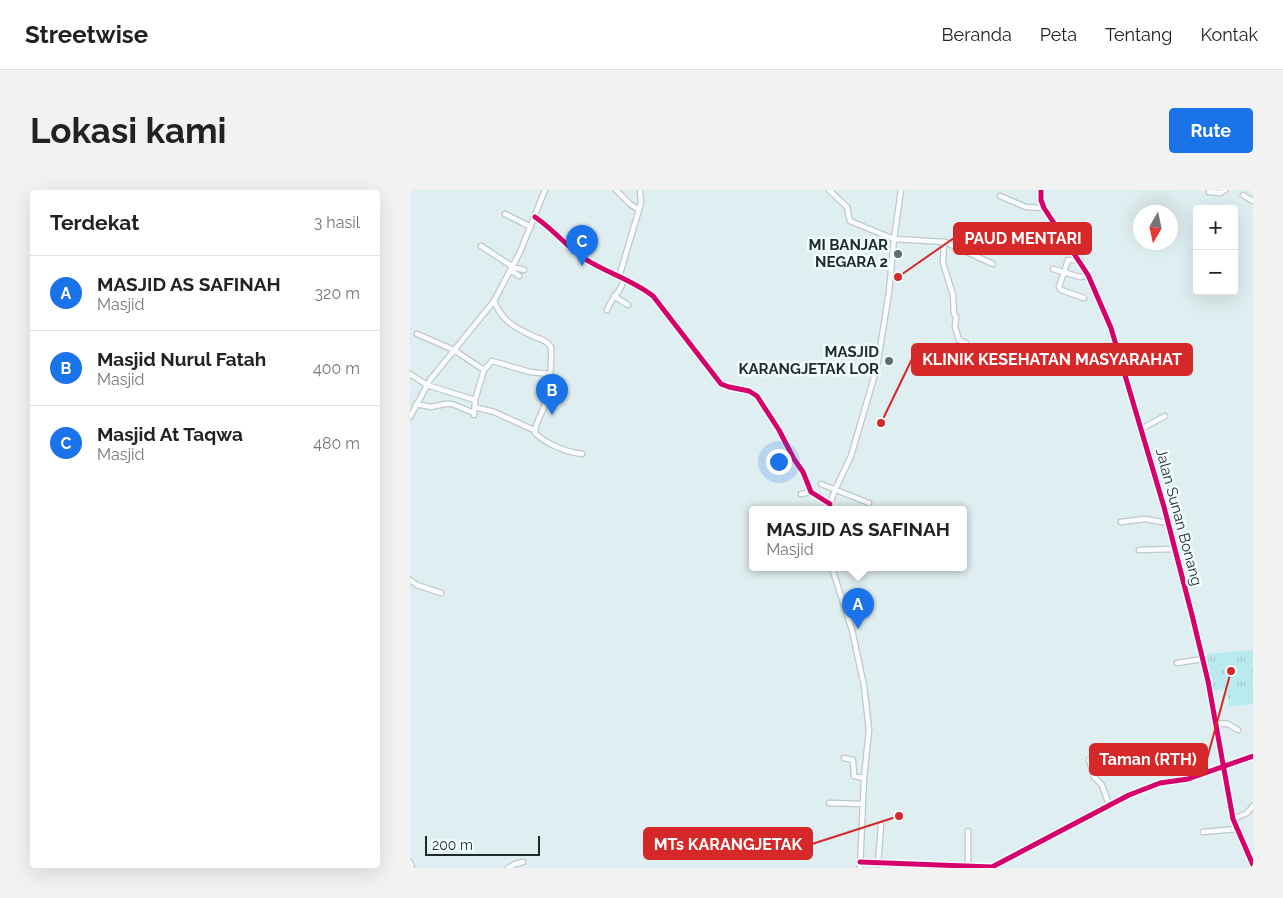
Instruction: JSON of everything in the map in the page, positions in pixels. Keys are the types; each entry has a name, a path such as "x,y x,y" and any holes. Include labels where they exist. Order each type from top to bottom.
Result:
{"street":[{"path":"410,417 427,385 494,301 512,269 546,190"},
{"path":"616,190 639,210"},
{"path":"607,310 614,296 621,288 641,200 640,190"},
{"path":"829,190 847,207 850,221 894,239 944,242 968,251 993,264"},
{"path":"535,216 583,257 642,288 653,296 721,384 749,391 757,396 803,472 811,492 830,504 851,456 876,374 889,292 901,190"},
{"name":"Jalan Sunan Bonang","path":"1041,190 1041,200 1044,208 1058,231 1080,260 1111,328 1168,523 1203,659 1233,818 1253,865"},
{"path":"1209,192 1220,194 1225,190"},
{"path":"1243,195 1253,201"},
{"path":"1000,196 1026,207 1044,208"},
{"path":"505,214 531,227"},
{"path":"944,242 943,263 953,295 956,334 959,340 966,343"},
{"path":"481,246 520,276"},
{"path":"1080,260 1068,260 1063,272 1060,289 1084,298"},
{"path":"512,269 524,270"},
{"path":"1053,269 1080,276 1088,275"},
{"path":"614,296 628,305"},
{"path":"494,301 499,312 510,324 549,344 551,353 545,404 534,430"},
{"path":"417,334 454,350 484,370"},
{"path":"416,404 431,407 448,403 474,414 475,400 484,370 492,361 530,372 549,374"},
{"path":"410,374 427,385 475,400"},
{"path":"475,407 499,414 534,430 538,436 561,448 582,454"},
{"path":"1141,428 1165,416"},
{"path":"821,484 869,503"},
{"path":"800,494 811,492"},
{"path":"1121,522 1145,519 1168,523"},
{"path":"1139,550 1175,549"},
{"path":"833,571 852,630 864,686 870,734 864,778 860,868"},
{"path":"410,580 417,585 442,593"},
{"path":"1176,663 1203,659"},
{"path":"1215,723 1228,724 1238,730"},
{"path":"860,862 992,867 1147,787 1188,779 1253,756"},
{"path":"844,758 853,760 854,776 864,778"},
{"path":"1089,760 1094,777 1102,785 1109,805"},
{"path":"829,803 863,804"},
{"path":"1233,818 1247,813 1253,806"},
{"path":"878,864 881,825"},
{"path":"1203,832 1237,829"},
{"path":"968,831 968,866"},
{"path":"410,862 412,868"},
{"path":"508,868 523,862"}],"green space":[{"path":"1253,650 1253,704 1229,707 1227,689 1211,690 1207,654"}],"cycle path":[{"path":"1041,190 1041,200 1044,208 1088,275 1111,328 1164,507 1192,615 1208,681 1233,819 1253,865"},
{"path":"535,217 585,259 637,285 653,296 721,384 749,391 757,396 803,472 811,492 830,504"},
{"path":"860,862 992,867 1129,795 1160,783 1188,779 1253,756"}],"place":[{"name":"MI BANJAR NEGARA 2","path":"898,254"},
{"name":"Masjid At Taqwa","path":"582,266"},
{"name":"PAUD MENTARI","path":"898,277"},
{"name":"MASJID KARANGJETAK LOR","path":"889,361"},
{"name":"Masjid Nurul Fatah","path":"552,415"},
{"name":"KLINIK KESEHATAN MASYARAHAT","path":"881,423"},
{"name":"MASJID AS SAFINAH","path":"858,629"},
{"name":"Taman (RTH)","path":"1231,671"},
{"name":"MTs KARANGJETAK","path":"899,816"}]}
